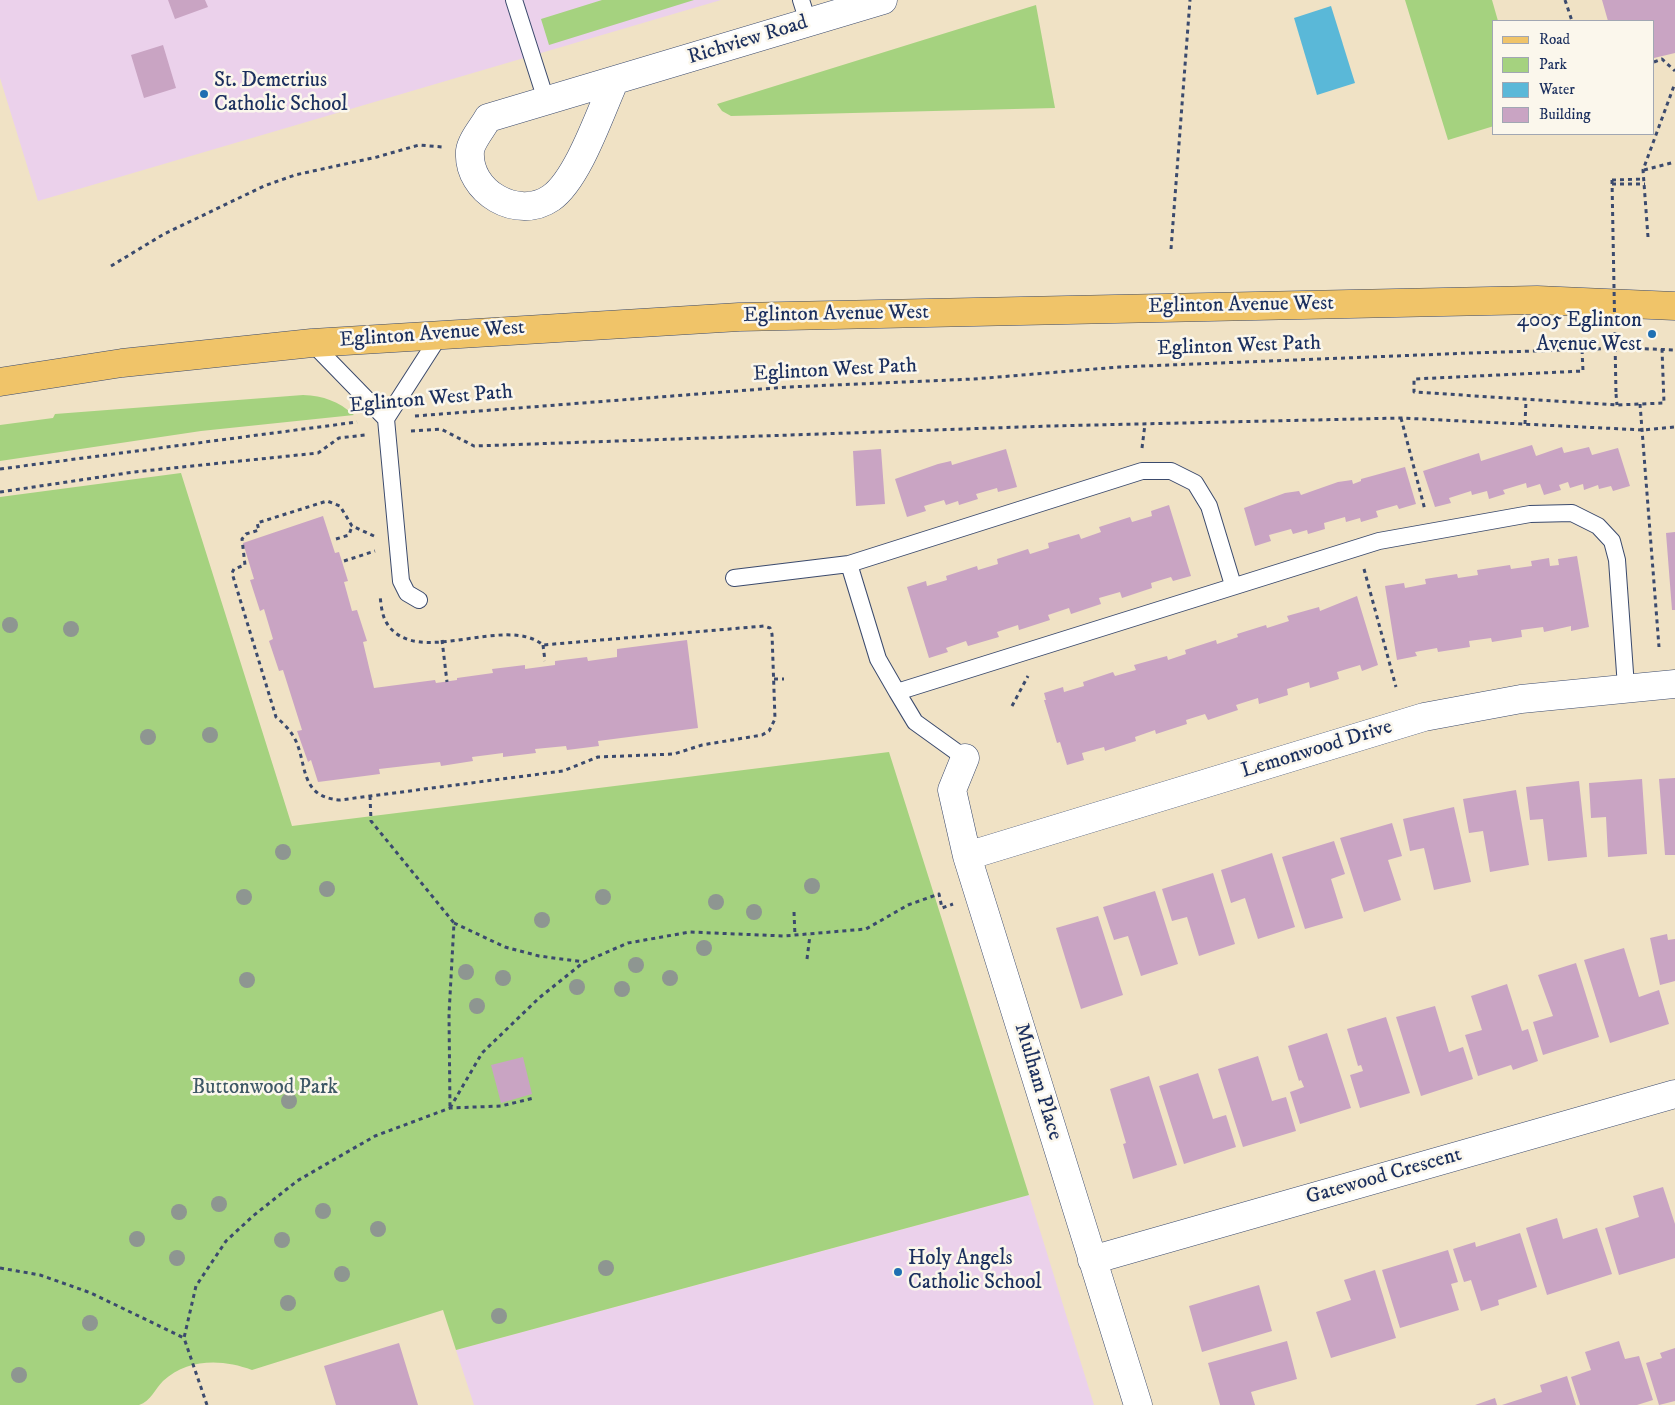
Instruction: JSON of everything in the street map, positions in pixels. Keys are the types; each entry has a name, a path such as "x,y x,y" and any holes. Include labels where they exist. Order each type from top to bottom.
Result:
{"main road":[{"name":"Eglinton Avenue West","path":"0,382 122,363 312,343 749,317 1537,300 1675,306"}],"street":[{"name":"Richview Road","path":"470,148 488,118 614,82 804,11 883,0"},
{"path":"470,148 474,175 492,196 517,206 544,202 566,183 582,154 614,82"},
{"name":"Lemonwood Drive","path":"967,856 1424,717 1521,699 1626,687 1675,684"},
{"name":"Mulham Place","path":"965,758 952,790 967,856 1138,1405"},
{"name":"Gatewood Crescent","path":"1092,1260 1675,1094"}],"lane":[{"path":"514,0 546,100"},
{"path":"419,600 408,593 401,582 387,426 440,335"},
{"path":"312,343 387,426"},
{"path":"734,578 849,564 1142,471 1171,471 1195,483 1209,506 1233,586"},
{"path":"897,692 1379,541 1530,514 1572,513 1598,526 1612,541 1617,560 1626,687"},
{"path":"849,564 878,659 897,692 915,722 965,758"}],"path":[{"path":"1171,249 1190,0"},
{"path":"1565,0 1572,20"},
{"path":"1655,62 1662,60 1675,71"},
{"path":"1648,237 1644,170 1675,84"},
{"path":"111,266 164,234 264,186 287,178 419,146 470,148"},
{"path":"1644,170 1675,162"},
{"path":"1617,405 1612,182 1644,182"},
{"path":"1582,350 1583,371 1414,379 1414,392 1617,405 1664,402 1662,349"},
{"name":"Eglinton West Path","path":"0,469 387,426 779,388 974,379 1118,367 1582,350 1675,350"},
{"path":"1525,424 1526,400"},
{"path":"1640,404 1659,647"},
{"path":"1401,418 1431,532"},
{"path":"0,492 134,472 318,453 338,438 387,426 441,429 474,446 1050,426 1401,418 1643,430 1675,427"},
{"path":"376,528 377,538 352,526 340,506 327,502 257,523 259,530 246,534 242,539 241,544 246,565 234,569 232,573 276,717 293,735 304,774 321,795 331,799 370,796 563,771 598,758 665,756 702,744 762,735 769,731 776,719 772,634 770,628 764,626 543,645 524,636 414,642 396,634 383,617 380,593"},
{"path":"336,539 349,535 352,526"},
{"path":"377,544 378,559"},
{"path":"344,561 378,550"},
{"path":"1362,563 1396,687"},
{"path":"442,640 447,682"},
{"path":"543,645 545,660"},
{"path":"1012,706 1029,675"},
{"path":"774,679 784,679"},
{"path":"370,796 371,821 454,923 505,947 539,956 584,962"},
{"path":"450,1108 482,1053 540,998 584,962 628,943 690,932 740,936 795,936 866,929 908,905 938,894 942,908 960,902"},
{"path":"794,912 795,936"},
{"path":"450,1108 449,1014 454,923"},
{"path":"807,959 810,935"},
{"path":"208,1405 184,1338 196,1286 226,1241 297,1180 375,1136 450,1108 500,1106 534,1098"},
{"path":"0,1268 40,1276 91,1293 184,1338"}],"shaded area":[{"name":"St. Demetrius Catholic School","path":"0,0 721,0 38,201 0,78"},
{"name":"Holy Angels Catholic School","path":"1029,1195 1094,1405 474,1405 456,1350"}],"green space":[{"path":"602,0 694,0 549,45 541,19"},
{"path":"1405,0 1492,0 1498,20 1492,20 1492,127 1448,140"},
{"path":"1036,5 1055,108 731,116 722,111 717,104"},
{"path":"303,395 330,400 354,415 201,431 0,461 0,425 53,418 55,414"},
{"name":"Buttonwood Park","path":"181,473 292,826 889,752 1029,1195 456,1350 443,1310 252,1370 241,1366 218,1363 206,1363 183,1368 163,1381 147,1401 139,1405 0,1405 0,497"}],"water":[{"path":"1331,6 1355,83 1317,95 1294,18"}],"building":[{"path":"168,0 205,0 208,7 175,19"},
{"path":"1602,0 1675,0 1675,53 1655,58 1655,20 1608,20"},
{"path":"163,45 176,88 144,98 131,55"},
{"path":"1532,445 1536,456 1562,447 1564,453 1589,447 1592,455 1618,448 1630,486 1613,491 1611,486 1599,489 1598,485 1584,490 1583,484 1570,488 1568,482 1559,485 1561,490 1544,495 1540,484 1527,488 1526,483 1503,490 1505,494 1489,499 1487,491 1472,495 1471,491 1449,498 1451,503 1435,507 1423,471 1479,453 1481,461"},
{"path":"881,449 885,504 856,506 853,451"},
{"path":"1006,449 1017,487 998,492 997,488 976,494 978,499 959,505 958,501 946,505 944,500 924,506 926,511 907,517 895,479 938,464 951,461 952,465"},
{"path":"1405,467 1416,504 1399,509 1397,505 1376,511 1378,517 1361,522 1360,518 1346,522 1345,517 1324,523 1325,529 1308,534 1307,530 1293,534 1291,529 1269,535 1271,541 1255,546 1244,508 1285,493 1299,491 1301,495 1338,482 1352,480 1353,484 1361,481 1361,479"},
{"path":"1169,505 1191,576 1173,581 1171,577 1151,583 1152,588 1122,598 1120,592 1099,598 1101,604 1071,614 1069,608 1048,615 1050,620 1019,630 1018,625 997,632 999,637 968,646 966,641 946,648 948,652 929,658 907,587 926,581 927,586 947,580 946,576 977,566 978,570 998,564 997,559 1028,549 1030,554 1049,548 1048,543 1079,534 1081,539 1101,532 1099,527 1130,517 1132,522 1152,516 1151,511"},
{"path":"323,516 335,553 339,552 348,581 344,582 352,611 357,610 367,641 363,642 374,688 435,680 436,683 457,680 457,678 493,673 492,669 525,665 525,669 555,665 555,661 587,657 588,661 617,657 617,649 687,640 698,728 598,741 599,746 567,750 566,746 535,749 536,753 503,757 503,753 472,757 473,761 441,766 440,762 379,769 380,774 318,782 311,760 308,762 297,731 302,730 283,670 279,671 269,641 273,639 264,609 260,611 250,580 254,579 243,543"},
{"path":"1675,532 1675,610 1672,610 1666,533"},
{"path":"1577,556 1589,627 1571,631 1571,626 1544,632 1543,627 1521,630 1522,637 1492,642 1491,638 1469,641 1470,647 1438,652 1437,648 1415,652 1417,656 1397,660 1385,586 1404,583 1405,588 1426,584 1425,579 1457,574 1458,578 1478,575 1477,570 1510,565 1511,569 1532,566 1531,561 1549,558 1550,566 1559,565 1558,559"},
{"path":"1357,596 1378,665 1362,671 1360,665 1337,672 1339,679 1310,688 1309,682 1287,689 1288,695 1259,704 1258,698 1236,705 1238,710 1208,720 1205,714 1186,720 1187,724 1156,734 1155,730 1135,737 1136,741 1105,751 1104,747 1082,753 1084,760 1067,765 1060,742 1057,743 1044,700 1046,700 1044,693 1063,687 1064,692 1084,686 1083,682 1113,672 1115,676 1136,670 1134,665 1167,656 1168,660 1186,654 1185,650 1216,640 1217,644 1238,637 1237,634 1266,625 1267,628 1289,621 1287,616 1319,607 1320,611"},
{"path":"1675,778 1675,855 1665,855 1659,779"},
{"path":"1642,779 1647,854 1608,857 1606,817 1591,818 1589,783"},
{"path":"1579,781 1587,857 1548,861 1543,819 1530,820 1526,787"},
{"path":"1516,790 1529,865 1490,872 1483,831 1469,833 1463,799"},
{"path":"1454,807 1471,882 1434,890 1424,848 1410,851 1403,819"},
{"path":"1392,823 1402,856 1388,860 1401,900 1364,912 1340,838"},
{"path":"1334,841 1345,874 1331,879 1343,918 1305,929 1282,857"},
{"path":"1272,853 1295,927 1258,939 1245,898 1231,903 1221,870"},
{"path":"1213,873 1235,944 1199,956 1187,917 1172,921 1162,889"},
{"path":"1155,891 1178,964 1141,976 1128,936 1114,940 1103,907"},
{"path":"1098,916 1123,995 1081,1009 1056,928"},
{"path":"1667,934 1668,940 1675,939 1675,981 1660,985 1650,938"},
{"path":"1624,948 1639,997 1659,990 1669,1024 1610,1043 1584,960"},
{"path":"1576,963 1599,1037 1543,1055 1533,1022 1553,1016 1538,975"},
{"path":"1507,984 1522,1031 1528,1029 1538,1061 1513,1070 1511,1065 1478,1076 1465,1035 1482,1030 1471,996"},
{"path":"1435,1006 1449,1052 1463,1047 1473,1079 1421,1096 1396,1017"},
{"path":"1386,1017 1410,1093 1360,1108 1350,1075 1363,1071 1361,1065 1358,1066 1347,1029"},
{"path":"1327,1033 1351,1108 1300,1124 1290,1092 1304,1087 1301,1080 1299,1081 1288,1046"},
{"path":"1258,1056 1272,1101 1286,1097 1296,1131 1243,1147 1218,1069"},
{"path":"523,1057 532,1094 501,1103 491,1065"},
{"path":"1198,1073 1213,1119 1226,1115 1236,1147 1184,1164 1159,1086"},
{"path":"1149,1076 1177,1165 1133,1179 1123,1144 1126,1143 1110,1089"},
{"path":"1663,1187 1675,1224 1675,1258 1619,1275 1605,1228 1639,1217 1633,1196"},
{"path":"1557,1218 1563,1239 1597,1228 1612,1274 1547,1295 1526,1228"},
{"path":"1520,1233 1537,1287 1498,1300 1499,1305 1481,1311 1471,1280 1464,1282 1453,1249 1475,1242 1476,1247"},
{"path":"1448,1250 1458,1282 1451,1284 1459,1310 1400,1328 1382,1270"},
{"path":"1375,1270 1396,1338 1331,1358 1316,1312 1351,1300 1344,1280"},
{"path":"1259,1285 1272,1331 1202,1352 1189,1306"},
{"path":"1287,1341 1297,1379 1251,1392 1255,1405 1220,1405 1208,1363"},
{"path":"1619,1341 1625,1359 1639,1356 1653,1400 1637,1405 1580,1405 1571,1377 1591,1370 1585,1352"},
{"path":"399,1343 418,1405 336,1405 324,1366"},
{"path":"1675,1348 1675,1401 1659,1405 1646,1363 1662,1358 1660,1353"},
{"path":"1567,1376 1576,1405 1502,1405 1542,1392 1540,1385"},
{"path":"1495,1398 1497,1405 1475,1405"}],"place":[{"name":"St. Demetrius Catholic School","path":"204,94"},
{"name":"4005 Eglinton Avenue West","path":"1652,334"},
{"name":"Holy Angels Catholic School","path":"898,1272"}]}
